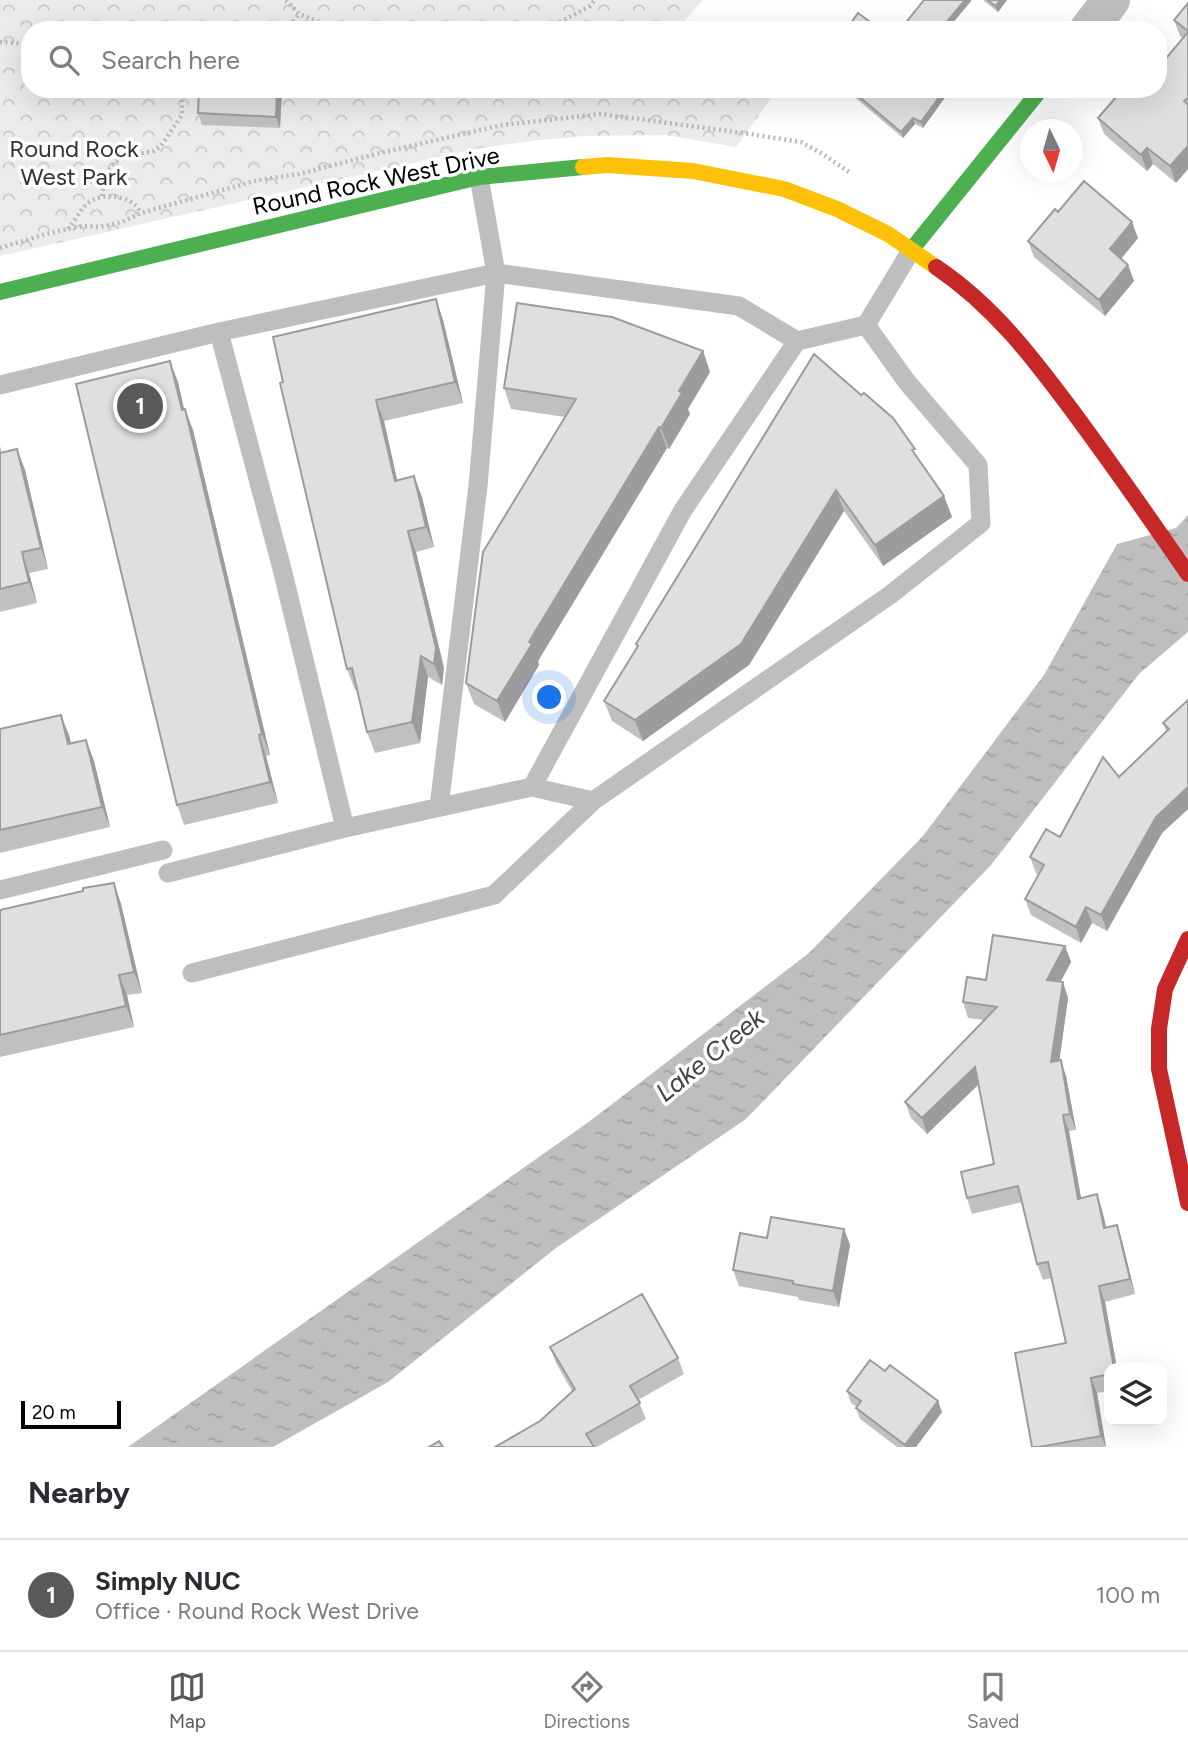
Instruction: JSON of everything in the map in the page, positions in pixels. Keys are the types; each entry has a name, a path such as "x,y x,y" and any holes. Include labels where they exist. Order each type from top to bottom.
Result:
{"street":[{"path":"1095,21 1111,0"},
{"path":"912,249 1034,98"},
{"name":"Round Rock West Drive","path":"0,292 479,177 607,165 693,171 784,190 847,214 888,234 954,279 993,313 1028,352 1126,483 1188,574"},
{"path":"1188,939 1165,989 1159,1029 1159,1069 1188,1203"}],"lane":[{"path":"439,807 478,486 496,273 479,177"},
{"path":"531,787 683,510 797,341 866,325 912,249"},
{"path":"0,385 219,332 496,273 739,306 797,341"},
{"path":"192,973 494,895 593,801 890,595 981,523 978,465 907,382 866,325"},
{"path":"219,332 282,569 345,828"},
{"path":"168,873 345,828 531,787 593,801"},
{"path":"0,890 163,850"}],"path":[{"path":"286,0 299,14 316,21"},
{"path":"562,21 590,6 595,0"},
{"path":"293,21 299,14"},
{"path":"0,42 21,43"},
{"path":"102,196 105,177 121,157 154,151 161,146 182,115 181,98"},
{"path":"68,229 85,206 102,196 116,197 134,204 141,213"}],"green space":[{"name":"Round Rock West Park","path":"0,0 703,0 686,21 21,21 21,98 771,98 736,147 666,135 584,136 475,149 0,256"}],"water":[{"name":"Lake Creek","path":"1188,515 1188,632 1139,674 991,865 746,1119 556,1248 388,1382 273,1447 128,1447 590,1121 809,953 923,836 1044,675 1117,544 1176,528"}],"building":[{"path":"924,0 965,0 948,21 907,21"},
{"path":"988,0 1001,0 995,6"},
{"path":"1188,3 1188,31 1174,20"},
{"path":"858,13 869,21 852,21"},
{"path":"1188,32 1188,98 1184,101 1188,105 1188,146 1170,166 1147,148 1141,155 1098,118 1115,98 1167,98 1167,57"},
{"path":"199,98 277,98 276,117 198,113"},
{"path":"861,98 938,98 921,122 913,118 901,132"},
{"path":"1084,181 1132,222 1110,249 1128,265 1099,300 1028,241 1055,209 1058,212"},
{"path":"436,299 455,382 376,400 395,481 414,476 426,527 408,531 436,648 434,664 421,656 412,722 367,732 352,668 347,669 280,383 283,382 273,337"},
{"path":"517,303 612,317 703,351 679,391 682,393 529,642 532,644 497,701 466,683 483,552 576,399 504,388"},
{"path":"814,354 861,395 864,393 893,418 944,496 875,545 836,490 741,644 635,720 604,701 638,646 636,644"},
{"path":"170,361 182,410 185,409 262,734 259,735 270,782 177,805 76,384"},
{"path":"17,449 41,548 22,552 29,582 0,589 0,453"},
{"path":"1188,700 1188,787 1156,817 1101,915 1086,907 1076,927 1025,899 1044,865 1030,857 1046,829 1060,837 1103,757 1119,777 1169,729 1163,723"},
{"path":"61,715 68,744 86,740 102,807 0,830 0,729"},
{"path":"114,883 134,972 119,975 126,1006 0,1035 0,910 83,891 83,888"},
{"path":"993,935 1065,946 1047,980 1063,982 1051,1062 1061,1060 1070,1114 1063,1115 1078,1199 1097,1194 1104,1228 1117,1225 1130,1279 1099,1286 1113,1363 1104,1363 1104,1375 1091,1378 1101,1436 1032,1447 1015,1353 1066,1343 1048,1262 1037,1264 1018,1186 967,1198 961,1172 994,1164 975,1067 922,1118 905,1102 997,1007 963,1002 967,977 986,980"},
{"path":"771,1217 844,1229 833,1291 733,1270 740,1233 767,1238"},
{"path":"642,1294 678,1358 630,1386 640,1403 586,1434 594,1447 495,1447 540,1421 575,1389 550,1347"},
{"path":"870,1360 885,1371 890,1365 938,1401 905,1445 856,1408 861,1401 847,1391"},
{"path":"439,1441 443,1447 429,1447"}],"traffic: fast":[{"path":"912,249 1034,98"},
{"path":"0,292 479,177 583,167"}],"traffic: slow":[{"path":"583,167 607,165 693,171 784,189 837,209 888,234 936,267"}],"traffic: jam":[{"path":"936,267 976,299 1028,353 1089,433 1188,574"},
{"path":"1188,939 1165,989 1159,1029 1159,1069 1188,1203"}],"place":[{"name":"Simply NUC","path":"140,406"}]}
